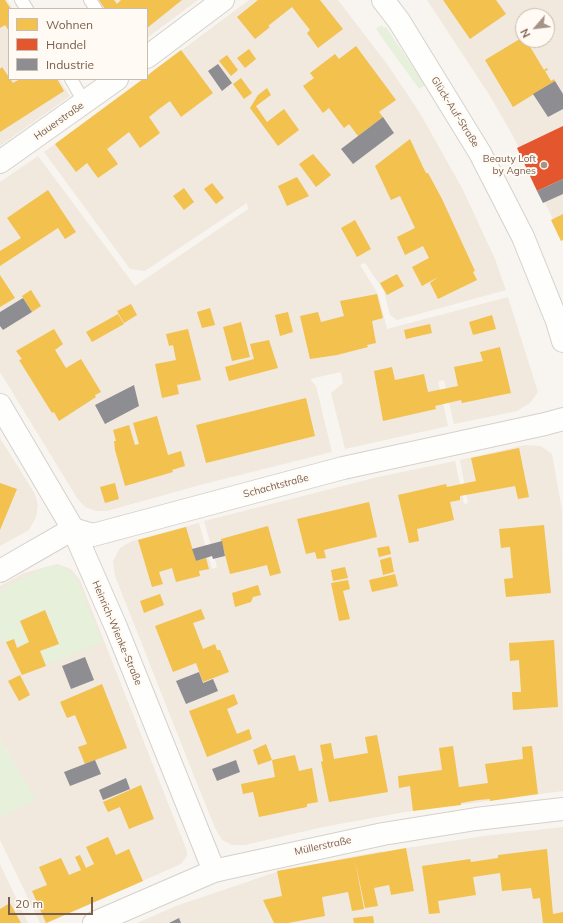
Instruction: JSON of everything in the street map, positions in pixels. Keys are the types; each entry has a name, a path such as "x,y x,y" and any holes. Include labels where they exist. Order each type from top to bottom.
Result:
{"street":[{"path":"148,56 223,0"},
{"name":"Glück-Auf-Straße","path":"383,0 399,21 480,153 523,237 557,321 563,341"},
{"name":"Hauerstraße","path":"0,162 116,80"},
{"name":"Heinrich-Wienke-Straße","path":"0,405 73,529 116,626 214,871"},
{"name":"Schachtstraße","path":"73,529 93,534 343,468 563,419"},
{"path":"0,571 73,529"},
{"name":"Müllerstraße","path":"94,923 214,871 383,834 476,819 563,809"}],"lane":[{"path":"72,80 84,102"}],"shaded area":[{"path":"0,0 7,0 12,8 8,8 8,80 60,80 70,96 0,146"},
{"path":"93,0 198,0 148,37 148,8 99,8"},
{"path":"249,0 338,0 387,64 420,113 463,190 495,259 506,290 397,320 390,315 384,291 365,263 360,265 378,294 387,329 508,297 538,392 530,403 517,411 454,424 444,380 438,381 448,426 345,449 331,393 343,383 341,372 310,379 316,386 332,452 200,485 107,511 96,511 85,507 77,498 0,372 0,182 38,156 135,286 248,209 247,203 145,271 130,269 44,152 142,80 148,80 148,75"},
{"path":"427,0 563,0 563,240 513,136 490,96"},
{"path":"0,438 35,494 38,505 36,517 29,530 0,546"},
{"path":"525,445 541,446 552,454 562,510 563,791 405,812 323,827 245,845 232,845 222,840 215,828 115,576 113,561 120,548 132,541 199,523 212,569 217,567 204,521 378,477 455,461 464,504 468,503 460,460"},
{"path":"57,564 71,569 80,580 187,851 187,856 181,864 48,923 40,923 0,840 0,817 35,799 0,739 0,586 24,573"},
{"path":"563,827 563,923 137,923 176,906 279,871 382,851 391,895 414,891 406,848 484,836"},
{"path":"0,864 28,923 0,923"}],"green space":[{"path":"382,25 384,28 386,27 425,85 419,89 376,29"},
{"path":"56,565 69,570 78,581 102,642 46,665 40,652 59,644 46,610 20,620 28,642 17,646 14,639 3,643 0,638 0,591 42,568"},
{"path":"0,739 36,800 0,817"}],"building: Wohnen":[{"path":"0,0 5,0 10,8 8,8 8,30 5,25 0,28"},
{"path":"99,0 114,0 117,4 121,0 182,0 148,27 148,8 104,8"},
{"path":"258,0 320,0 343,29 318,48 307,33 310,30 292,7 268,26 270,27 255,39 237,17"},
{"path":"443,0 496,0 506,14 470,39"},
{"path":"515,42 515,48 531,48 544,70 547,68 548,70 545,71 551,81 554,79 555,81 513,107 485,60"},
{"path":"356,46 396,100 379,112 383,117 358,136 349,124 344,128 329,108 323,113 303,86 314,78 310,73 335,54 339,59"},
{"path":"249,49 256,59 245,68 237,58"},
{"path":"181,50 213,93 181,117 170,101 159,109 149,117 160,133 140,148 129,132 107,149 118,164 98,178 87,163 76,172 55,144 142,80 148,80 148,75"},
{"path":"227,55 238,70 231,76 219,61"},
{"path":"2,67 8,76 8,80 11,80 13,83 18,80 58,80 64,91 0,132 0,69"},
{"path":"241,78 252,93 244,99 233,84"},
{"path":"267,88 271,95 256,106 267,122 284,109 299,130 278,146 250,108 258,95"},
{"path":"410,139 426,173 428,173 442,199 475,271 473,272 477,280 438,299 430,283 438,277 422,286 412,267 429,258 423,246 405,255 397,237 415,228 400,196 391,200 375,166"},
{"path":"313,154 331,175 316,187 299,164"},
{"path":"297,177 309,196 287,206 278,186"},
{"path":"212,183 224,198 216,204 204,189"},
{"path":"184,188 194,202 184,210 173,196"},
{"path":"48,190 76,232 65,239 58,228 0,266 0,251 21,238 7,218"},
{"path":"563,214 563,240 561,241 551,220"},
{"path":"355,220 371,249 357,257 341,228"},
{"path":"397,274 404,286 387,295 380,283"},
{"path":"0,275 15,298 0,307"},
{"path":"31,290 41,306 32,312 22,296"},
{"path":"377,294 383,318 372,321 376,343 367,345 368,347 337,355 310,359 300,316 318,312 321,322 344,316 340,301"},
{"path":"131,304 137,315 124,323 117,311"},
{"path":"210,308 215,325 202,328 197,312"},
{"path":"288,312 293,332 280,336 275,315"},
{"path":"118,314 124,324 92,342 86,332"},
{"path":"492,315 496,329 473,335 469,322"},
{"path":"241,322 250,357 232,361 223,327"},
{"path":"430,324 432,333 406,339 404,330"},
{"path":"54,329 63,344 55,350 66,368 81,359 101,392 95,395 96,397 59,421 54,412 52,413 19,360 22,359 16,351"},
{"path":"188,329 201,380 177,385 179,394 162,398 155,364 176,360 173,345 169,346 166,334"},
{"path":"269,340 278,368 229,381 225,367 254,359 250,344"},
{"path":"500,347 511,393 462,403 461,400 435,406 436,409 383,421 374,371 392,367 395,380 424,374 428,392 458,386 454,367 483,361 480,352"},
{"path":"306,398 315,436 206,463 196,425"},
{"path":"157,416 168,455 181,451 185,466 172,470 173,472 125,486 115,450 114,441 116,441 113,430 129,425 135,445 139,444 133,423"},
{"path":"519,448 529,497 518,499 515,486 460,496 460,500 450,502 454,520 417,529 419,541 409,543 398,495 446,484 447,487 476,481 471,458"},
{"path":"0,483 17,489 0,530"},
{"path":"115,483 119,499 105,503 100,487"},
{"path":"369,502 377,537 324,550 326,558 317,559 315,552 306,554 297,519"},
{"path":"544,525 551,593 506,597 504,579 513,578 510,547 501,548 499,529"},
{"path":"268,526 281,573 270,576 267,565 230,574 221,539"},
{"path":"186,527 196,561 206,558 209,569 199,571 200,576 176,582 172,568 159,572 163,584 152,587 138,540"},
{"path":"389,546 391,554 379,557 377,548"},
{"path":"391,557 394,572 383,575 380,560"},
{"path":"345,567 348,578 333,581 331,570"},
{"path":"395,574 398,586 372,592 369,580"},
{"path":"348,580 350,589 343,591 350,619 339,621 331,583"},
{"path":"258,585 261,595 253,597 251,602 235,607 232,593"},
{"path":"160,594 164,605 144,613 140,601"},
{"path":"201,609 205,619 193,623 203,649 215,644 217,650 220,650 229,672 203,682 196,663 173,672 155,626"},
{"path":"45,610 59,644 40,651 46,666 22,675 6,642 14,639 17,648 29,642 20,621"},
{"path":"554,640 558,707 513,710 512,692 521,692 519,660 510,661 509,643"},
{"path":"20,675 30,695 19,701 8,681"},
{"path":"102,684 127,748 85,764 78,747 87,744 75,715 67,718 60,702"},
{"path":"234,694 238,704 227,709 237,734 249,729 252,739 207,757 189,711"},
{"path":"377,735 388,792 329,802 321,762 323,761 320,745 331,743 334,759 368,753 365,737"},
{"path":"266,744 272,760 258,765 253,750"},
{"path":"453,746 459,787 488,783 485,764 523,759 522,747 532,746 538,794 490,801 490,799 478,800 461,803 461,805 413,811 410,786 399,788 398,776 442,770 439,748"},
{"path":"295,755 299,771 312,768 318,802 307,804 307,807 259,817 253,792 243,794 241,784 275,777 272,760"},
{"path":"141,785 154,819 129,829 120,807 108,812 103,802"},
{"path":"108,837 116,855 129,849 143,881 46,923 32,891 47,885 39,867 61,858 69,875 81,870 75,857 80,855 86,868 94,864 86,847"},
{"path":"406,848 414,891 391,895 389,885 374,888 378,906 365,908 355,860 364,909 352,911 348,892 322,897 325,916 288,923 274,923 263,900 282,896 277,871"},
{"path":"547,849 553,914 563,912 563,923 543,923 540,898 533,899 531,888 502,891 500,873 473,877 476,895 438,901 440,913 429,914 422,866 470,859 471,862 498,858 498,855"},
{"path":"10,903 21,923 0,923 0,909"},
{"path":"373,916 374,923 354,923 353,918"}],"building: Handel":[{"name":"Beauty Loft by Agnes","path":"563,126 563,179 537,191 517,148"}],"building: Industrie":[{"path":"218,64 232,83 222,91 208,71"},
{"path":"555,81 563,94 563,109 548,117 533,94"},
{"path":"383,117 394,133 353,164 341,149"},
{"path":"563,179 563,194 543,203 537,191"},
{"path":"23,298 32,312 3,330 0,326 0,312"},
{"path":"134,385 139,406 105,424 95,405"},
{"path":"222,541 225,556 213,559 212,556 196,561 192,549"},
{"path":"85,657 94,680 71,689 62,666"},
{"path":"199,672 203,683 213,679 218,691 186,704 176,681"},
{"path":"95,760 101,774 70,786 64,772"},
{"path":"236,760 240,772 217,781 212,769"},
{"path":"126,778 130,789 103,800 99,790"},
{"path":"179,918 181,923 169,923"}],"place":[{"name":"Beauty Loft by Agnes","path":"544,165"}]}
